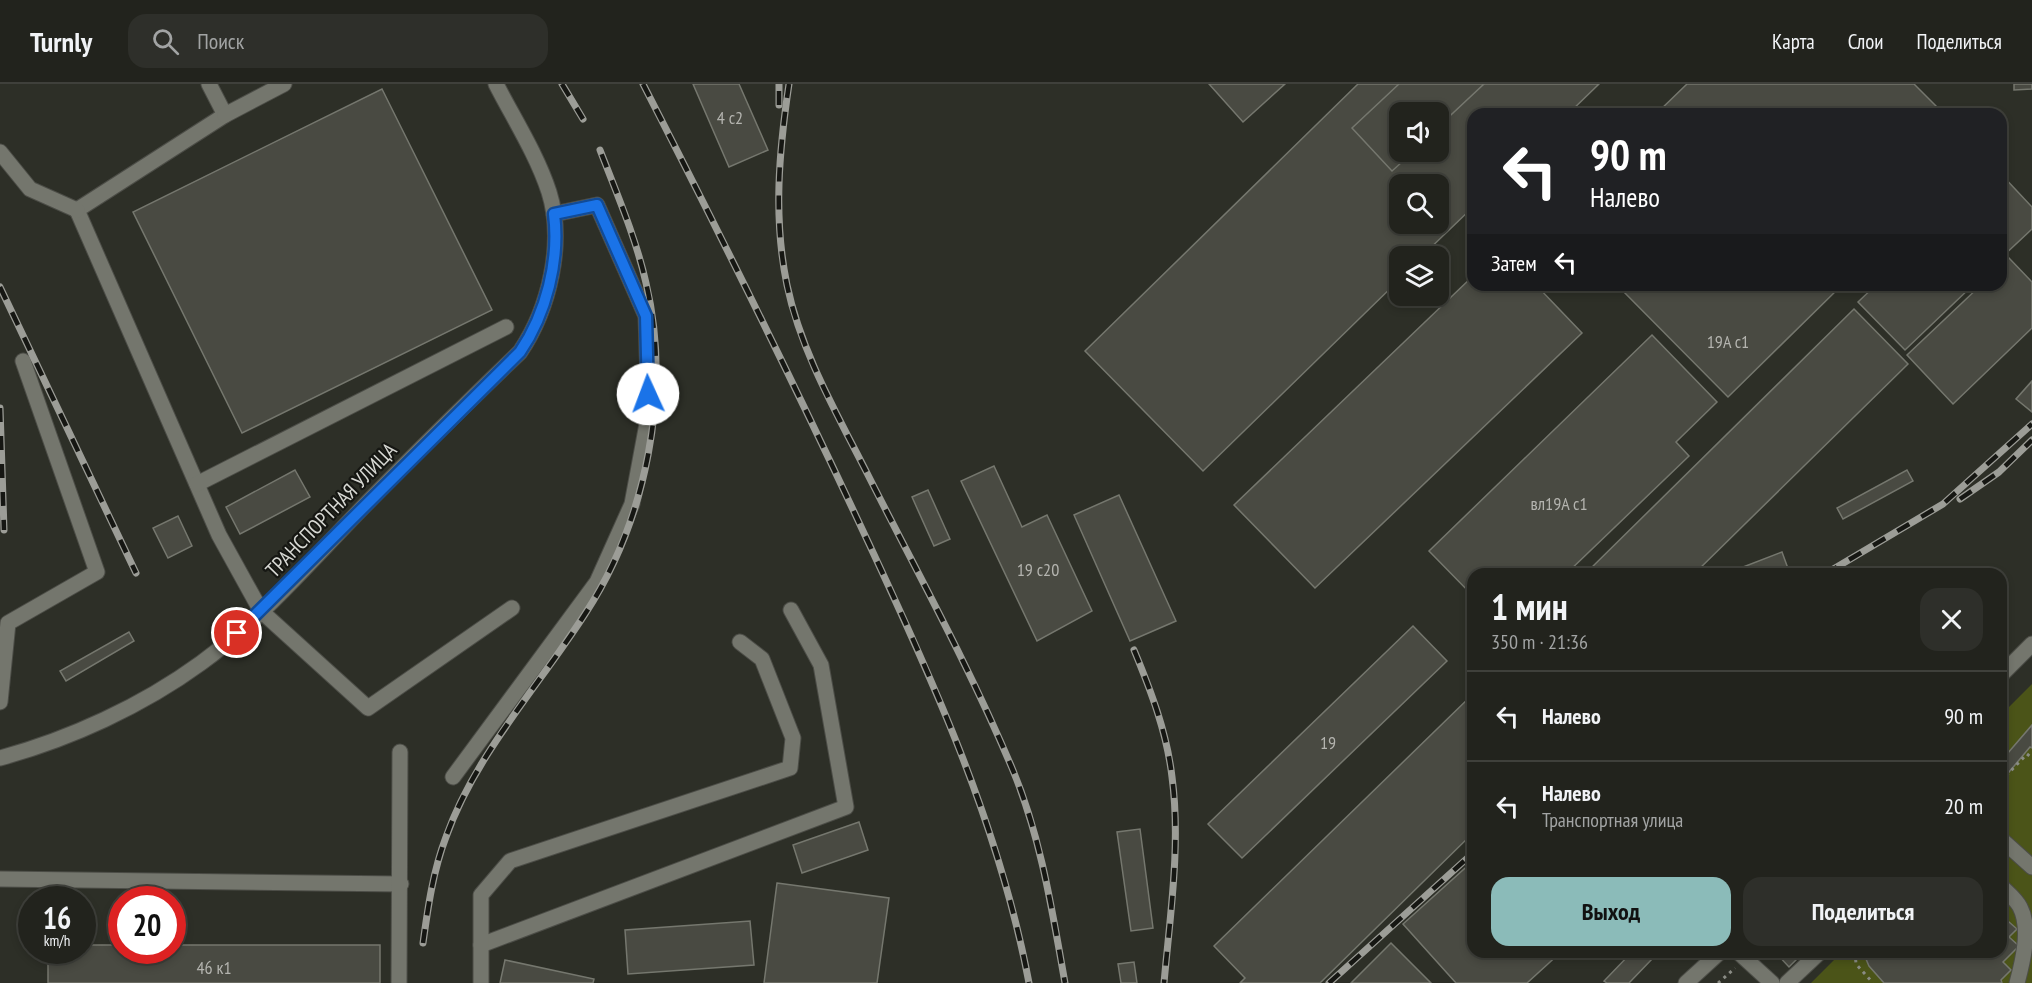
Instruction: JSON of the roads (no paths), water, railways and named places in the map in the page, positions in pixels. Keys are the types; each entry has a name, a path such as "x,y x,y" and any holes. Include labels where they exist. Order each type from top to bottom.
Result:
{"street":[{"path":"209,84 225,115"},
{"path":"77,210 225,115 284,84"},
{"name":"ТРАНСПОРТНАЯ УЛИЦА","path":"0,758 32,749 138,702 201,663 261,611 407,462 520,352 532,334 546,294 554,245 554,214 541,172 496,84"},
{"path":"0,152 30,189 77,210 219,535 261,611 368,708 512,608"},
{"path":"453,777 597,582 632,504 649,413 646,316 597,205 554,214"},
{"path":"197,484 506,327"},
{"path":"0,702 8,623 97,572 23,361"},
{"path":"481,945 846,807 821,665 791,610"},
{"path":"481,983 481,895 510,861 790,768 793,738 762,659 740,642"},
{"path":"2007,669 2032,644"},
{"path":"399,983 400,752"},
{"path":"2007,844 2032,867"},
{"path":"0,879 401,884"},
{"path":"2007,892 2017,901 2024,917 2024,953 2017,983"},
{"path":"1686,983 1713,958"},
{"path":"1745,958 1772,983"},
{"path":"1787,983 1814,958"}],"railway":[{"path":"562,84 583,119"},
{"path":"643,84 810,419 913,640 981,808 1016,924 1029,983"},
{"path":"779,84 779,105"},
{"path":"789,84 780,159 779,210 783,260 793,310 821,382 961,657 1012,768 1038,847 1065,983"},
{"path":"423,943 434,876 458,807 490,750 567,641 606,578 624,538 638,497 648,454 654,411 656,368 653,325 646,283 637,249 600,150"},
{"path":"0,287 136,573"},
{"path":"0,408 4,530"},
{"path":"1835,568 1943,504 2032,424"},
{"path":"1960,499 1999,472 2032,440"},
{"path":"1134,650 1162,728 1172,777 1175,828 1174,880 1164,983"},
{"path":"1329,983 1467,858"}]}
